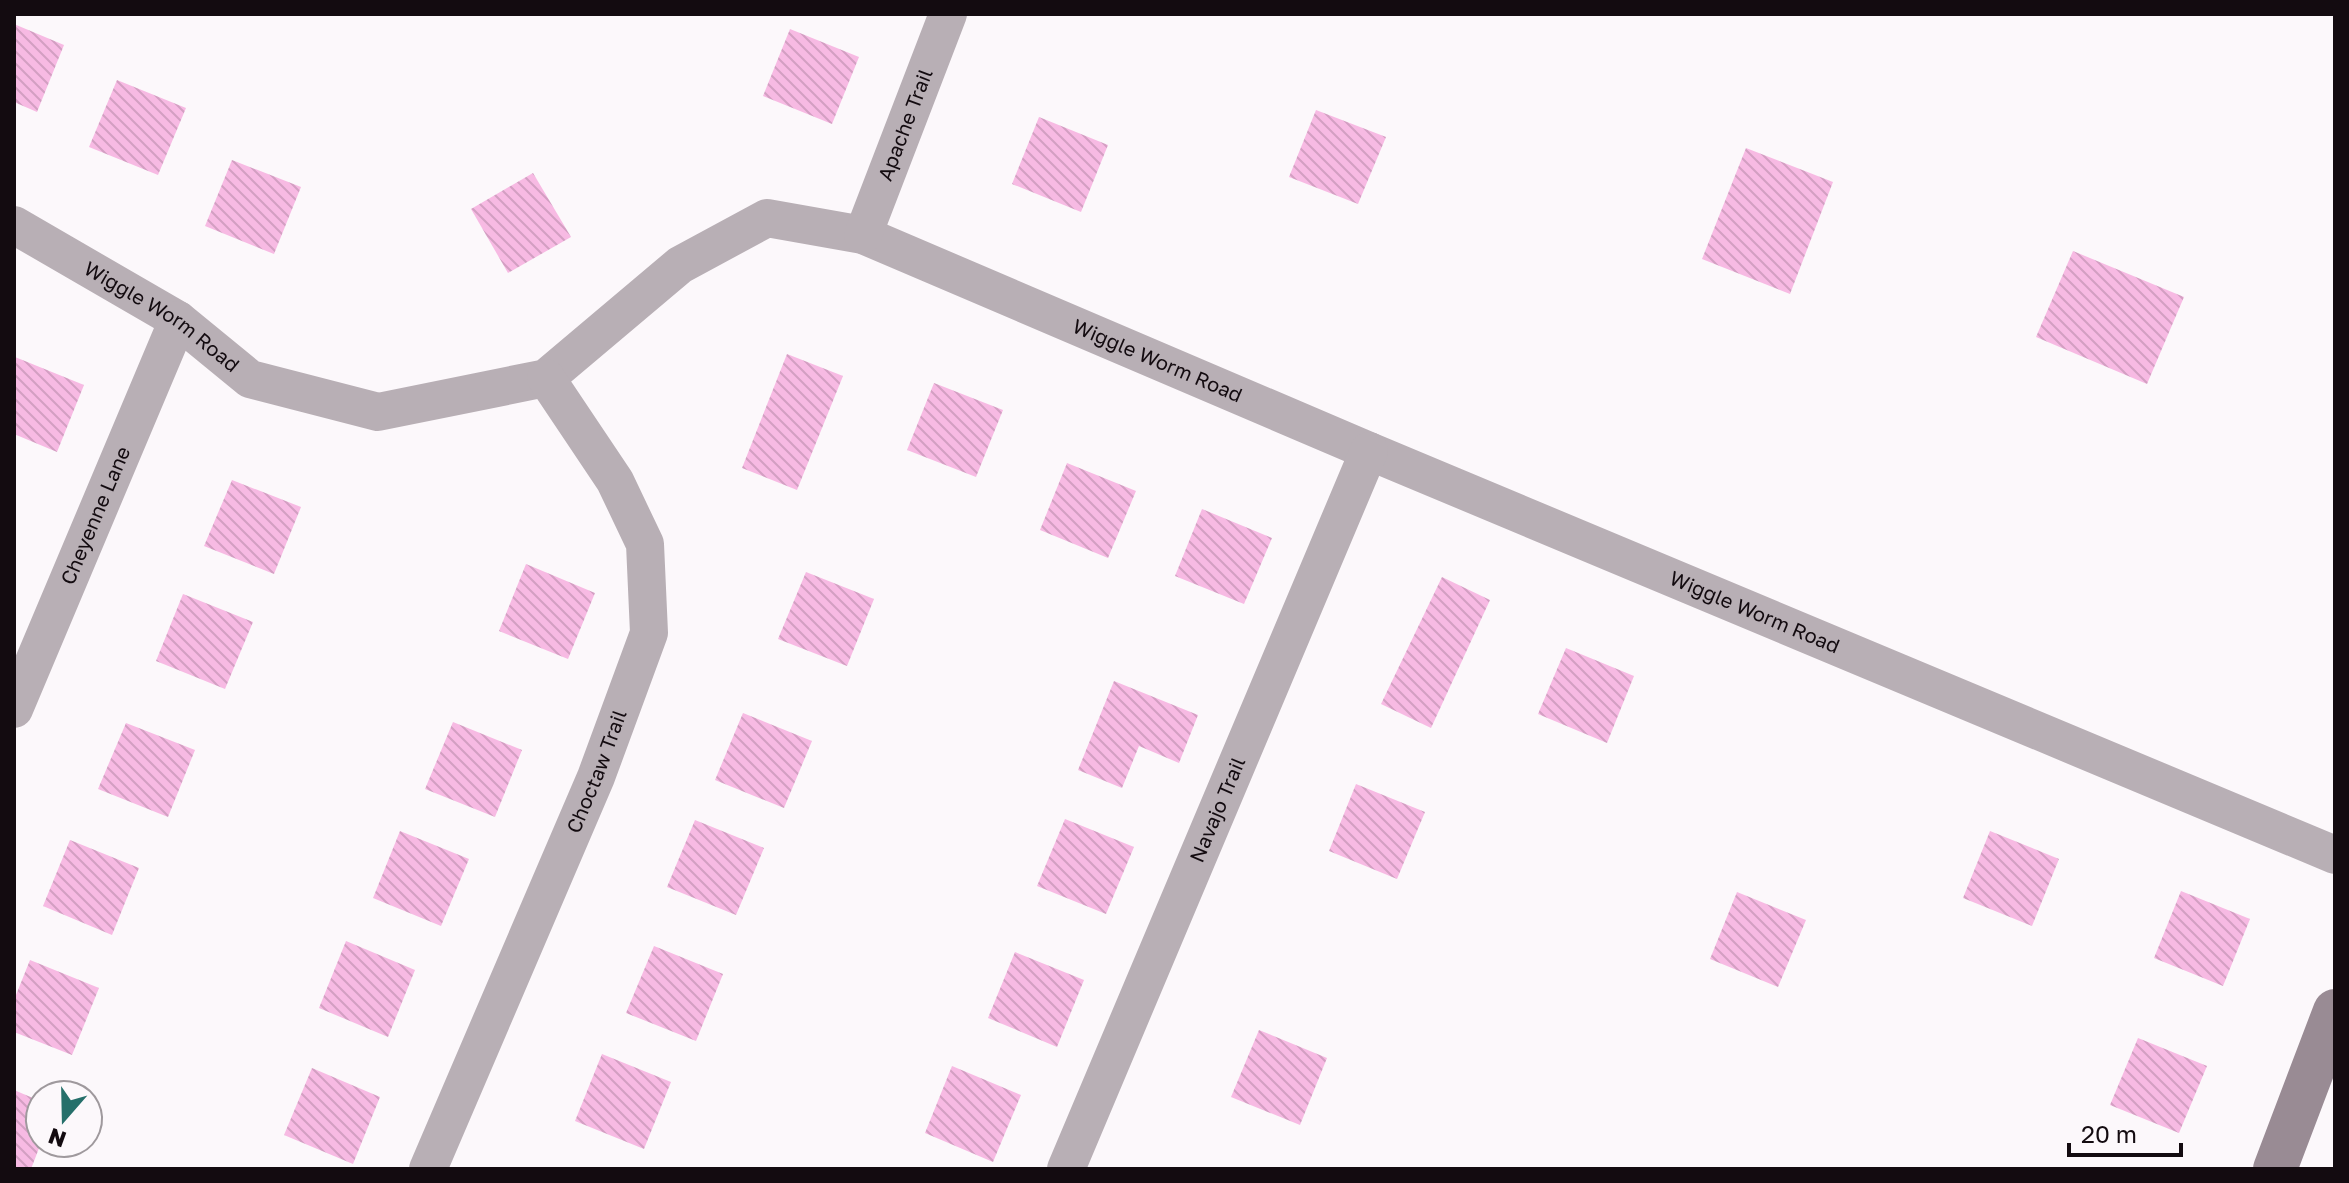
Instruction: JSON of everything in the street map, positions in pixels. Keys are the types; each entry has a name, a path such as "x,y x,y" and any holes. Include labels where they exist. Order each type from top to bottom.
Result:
{"street":[{"name":"Apache Trail","path":"863,235 948,14"},
{"name":"Wiggle Worm Road","path":"14,225 178,320 250,379 378,412 546,378 680,265 767,218 863,235 1369,451 2335,855"},
{"name":"Cheyenne Lane","path":"14,709 178,320"},
{"name":"Choctaw Trail","path":"428,1169 596,777 649,633 645,544 615,481 546,378"},
{"name":"Navajo Trail","path":"1066,1169 1369,451"},
{"path":"2275,1169 2335,1011"}],"building":[{"path":"14,24 64,45 37,112 14,102"},
{"path":"790,29 859,57 832,124 763,96"},
{"path":"117,80 186,108 158,175 89,147"},
{"path":"1316,110 1386,137 1358,204 1289,177"},
{"path":"1039,117 1108,145 1081,212 1012,184"},
{"path":"1746,148 1833,182 1790,294 1702,259"},
{"path":"232,160 301,187 274,254 205,226"},
{"path":"533,173 571,237 508,273 471,209"},
{"path":"2073,251 2184,297 2147,384 2036,337"},
{"path":"787,354 843,376 797,490 742,468"},
{"path":"15,357 84,385 57,452 14,434"},
{"path":"934,383 1003,410 976,477 907,450"},
{"path":"1067,463 1136,491 1108,558 1040,530"},
{"path":"232,480 301,507 274,574 204,546"},
{"path":"1202,509 1272,538 1244,604 1175,576"},
{"path":"526,564 595,593 568,659 499,631"},
{"path":"806,572 874,599 847,666 778,639"},
{"path":"1442,577 1490,600 1431,728 1381,704"},
{"path":"183,594 253,622 225,689 156,661"},
{"path":"1566,648 1634,676 1607,743 1538,714"},
{"path":"1114,681 1198,715 1179,763 1139,746 1122,788 1078,770"},
{"path":"743,713 812,741 784,808 715,780"},
{"path":"453,722 522,750 495,817 425,789"},
{"path":"126,723 195,750 168,817 98,789"},
{"path":"1356,784 1425,812 1397,879 1329,851"},
{"path":"1065,819 1134,847 1106,914 1037,886"},
{"path":"695,820 764,848 736,915 667,887"},
{"path":"400,831 469,859 441,926 373,898"},
{"path":"1990,831 2059,859 2032,926 1963,898"},
{"path":"70,840 139,868 112,935 43,906"},
{"path":"2181,891 2250,919 2223,986 2154,958"},
{"path":"1737,892 1806,920 1778,987 1710,959"},
{"path":"346,941 415,970 388,1037 319,1008"},
{"path":"654,946 723,974 696,1041 626,1013"},
{"path":"1015,952 1084,980 1057,1047 988,1018"},
{"path":"30,960 99,988 72,1055 14,1032 14,1000"},
{"path":"1259,1030 1327,1058 1300,1125 1231,1097"},
{"path":"2138,1038 2207,1066 2179,1133 2110,1105"},
{"path":"602,1054 671,1082 644,1149 575,1121"},
{"path":"952,1066 1021,1095 993,1162 925,1133"},
{"path":"312,1068 380,1097 353,1164 284,1135"},
{"path":"14,1090 24,1094 24,1159 35,1159 31,1169 14,1168"}]}
